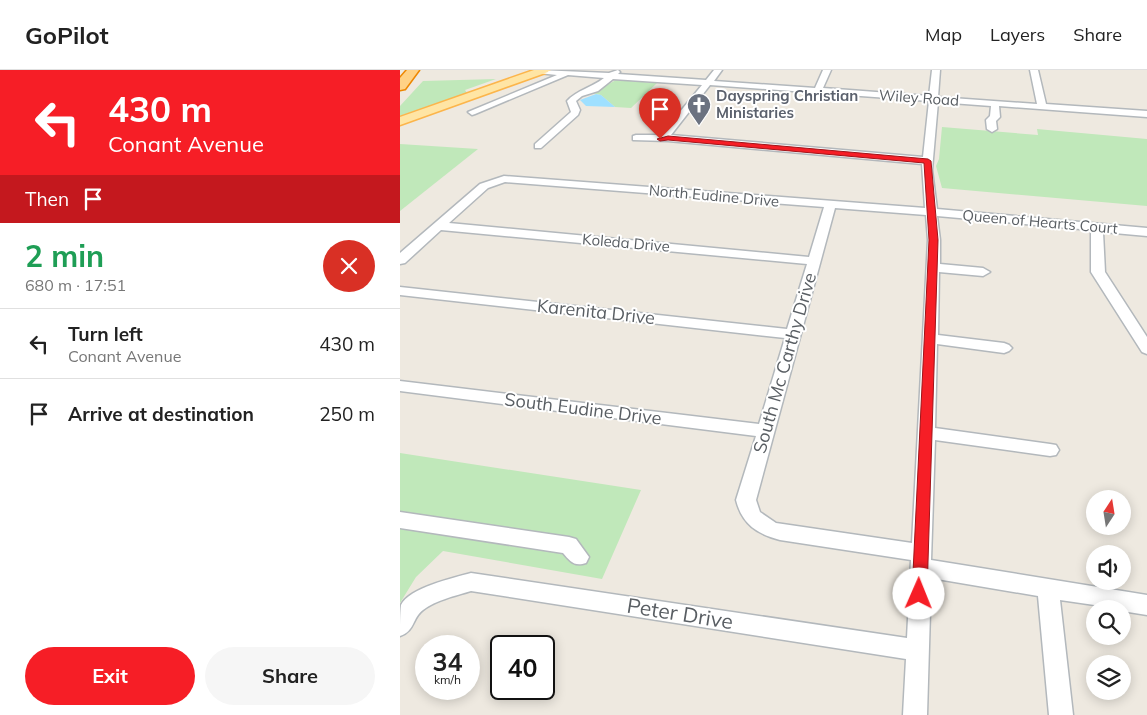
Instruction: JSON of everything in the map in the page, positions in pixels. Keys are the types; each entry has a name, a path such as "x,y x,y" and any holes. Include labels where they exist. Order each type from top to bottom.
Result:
{"highway":[{"path":"400,86 414,70"}],"main road":[{"path":"400,121 542,70"}],"street":[{"name":"Wiley Road","path":"542,70 1147,114"},
{"path":"538,146 575,113 576,110 571,101 574,97 595,89 619,70"},
{"path":"668,138 666,135 718,70"},
{"path":"818,91 827,70"},
{"path":"915,715 934,228 928,161 936,70"},
{"path":"1034,70 1042,107"},
{"path":"472,112 567,73"},
{"path":"992,129 991,120 995,117 995,103"},
{"path":"636,138 668,138 928,161"},
{"name":"North Eudine Drive","path":"496,180 513,179 932,213"},
{"path":"400,260 484,186 496,180"},
{"name":"South Mc Carthy Drive","path":"830,205 746,500 748,511 766,529 920,560"},
{"name":"Queen of Hearts Court","path":"932,213 1147,232"},
{"name":"Koleda Drive","path":"438,226 814,261"},
{"path":"1096,228 1098,272 1147,349"},
{"path":"933,267 983,272"},
{"name":"Karenita Drive","path":"400,291 793,334"},
{"path":"930,339 1004,348"},
{"name":"South Eudine Drive","path":"400,386 766,431"},
{"path":"926,433 1050,450"},
{"path":"400,520 568,546 579,557"},
{"path":"920,560 1048,589 1147,605"},
{"name":"Peter Drive","path":"400,626 414,604 444,590 471,582 918,650"},
{"path":"1048,589 1061,715"}],"green space":[{"path":"496,79 465,90 467,93 400,116 400,106 423,81"},
{"path":"616,80 657,83 631,108 615,107 601,95 592,93"},
{"path":"942,127 1038,135 1037,129 1147,139 1147,206 942,188 936,166 939,159"},
{"path":"400,144 478,149 400,211"},
{"path":"400,453 641,490 602,579 443,551 416,577 400,603"}],"water":[{"path":"596,94 601,95 615,107 586,106 580,100"}],"place":[{"name":"Dayspring Christian Ministaries","path":"699,126"}],"route":[{"path":"660,139 668,138 928,161 934,240 919,594"}]}
